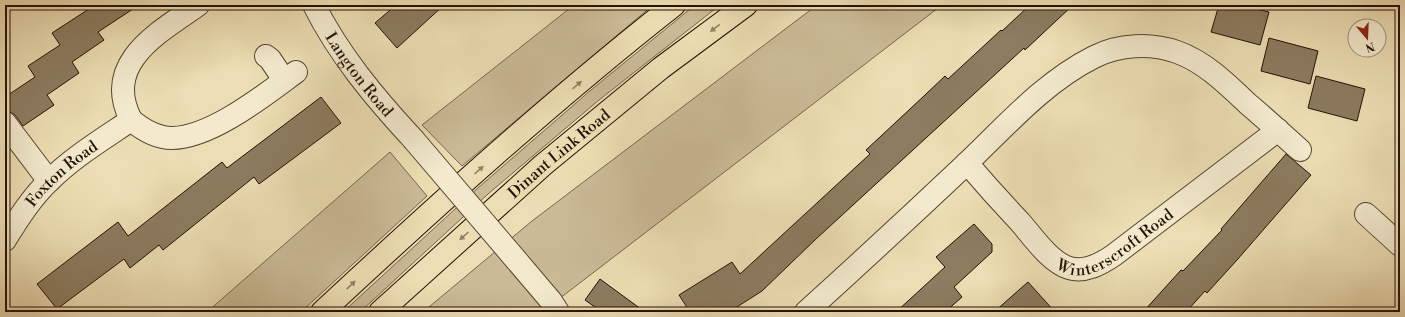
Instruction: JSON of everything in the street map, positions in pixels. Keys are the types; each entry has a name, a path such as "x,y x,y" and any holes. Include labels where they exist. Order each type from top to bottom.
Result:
{"main road":[{"path":"322,312 533,122 674,5"},
{"name":"Dinant Link Road","path":"380,312 544,165 661,68 746,5"}],"street":[{"path":"198,5 150,40 135,54 128,65 122,87 126,112 131,120 142,129 151,134 172,138 187,136 227,118 290,76 266,56"},
{"name":"Langton Road","path":"318,6 322,22 349,64 551,301 558,312"},
{"path":"806,312 967,163 1028,104 1055,81 1096,56 1113,50 1133,46 1148,46 1166,49 1190,58 1221,79 1300,150"},
{"name":"Foxton Road","path":"5,240 28,206 49,180 88,149 131,120"},
{"path":"5,123 49,180"},
{"name":"Winterscroft Road","path":"967,163 1051,256 1069,268 1079,269 1091,267 1114,255 1278,130"},
{"path":"1366,214 1400,245"}],"shaded area":[{"path":"574,5 653,5 462,166 422,125"},
{"path":"695,5 720,5 599,100 488,194 360,312 343,312 479,187 591,90"},
{"path":"817,5 942,5 542,312 423,312 532,221"},
{"path":"390,152 427,196 301,312 207,312"}],"building":[{"path":"95,5 139,5 98,32 104,40 72,62 79,73 47,95 54,105 23,126 15,115 5,111 5,97 35,77 28,66 60,45 52,33"},
{"path":"396,5 444,5 397,48 375,23"},
{"path":"1030,5 1073,5 816,239 762,291 729,312 690,312 679,295 732,262 740,274 870,154 866,150 945,76 948,79"},
{"path":"1219,5 1240,5 1269,12 1260,45 1211,32"},
{"path":"1269,38 1318,51 1310,84 1261,71"},
{"path":"1316,76 1365,89 1357,121 1308,108"},
{"path":"321,97 341,123 259,184 254,177 163,250 159,245 130,268 124,259 57,309 37,284 118,222 128,236 222,162 227,168"},
{"path":"1286,154 1311,175 1237,260 1207,293 1205,291 1186,312 1143,312 1181,270 1183,271 1222,230 1221,229"},
{"path":"974,224 992,244 992,252 954,287 962,297 945,312 896,312 945,267 936,257"},
{"path":"600,279 645,312 602,312 585,300"},
{"path":"1028,282 1055,312 994,312"}]}
